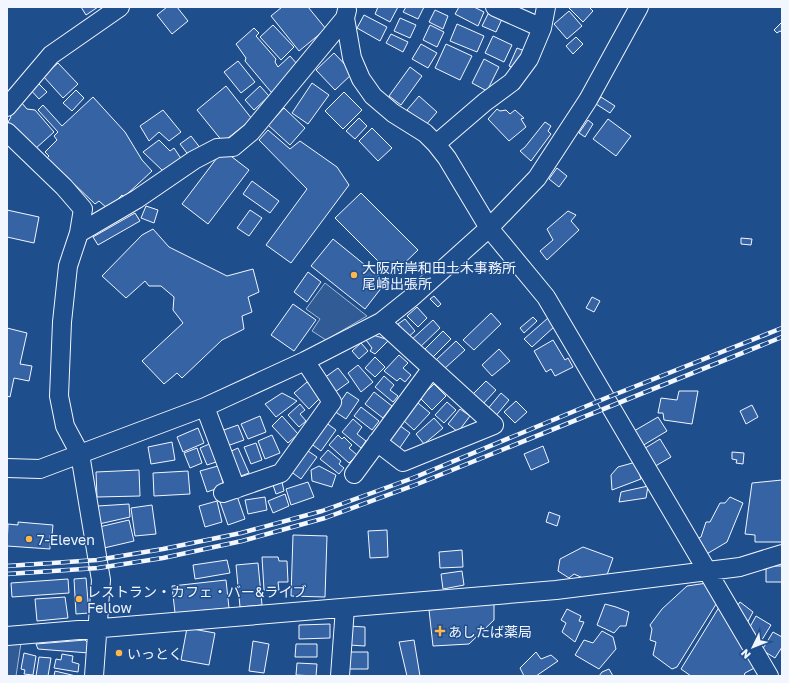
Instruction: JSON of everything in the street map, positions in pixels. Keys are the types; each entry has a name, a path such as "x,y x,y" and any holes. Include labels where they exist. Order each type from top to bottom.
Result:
{"street":[{"path":"7,107 51,55 120,7"},
{"path":"494,7 542,28"},
{"path":"436,144 485,102 512,82 530,59 542,28 546,7"},
{"path":"7,468 40,469 205,407 305,361 381,322 411,298 489,228 537,178 588,100 639,7"},
{"path":"346,12 352,58 361,79 373,96 393,113 425,133 436,144 447,158 489,228 546,297 769,676"},
{"path":"79,234 136,199 194,160 217,148 233,147 252,132 346,12"},
{"path":"7,132 64,187 83,209 79,234 68,266 62,322 59,396 65,426 80,454 101,580 94,676"},
{"path":"377,442 403,462 494,425 381,322"},
{"path":"205,407 229,491 281,473 332,402 305,361"},
{"path":"354,474 432,368"},
{"path":"7,636 556,590 740,567 782,554"},
{"path":"340,676 345,608"}],"shaded area":[{"path":"325,283 367,316 326,340 312,331 320,319 306,309"},
{"path":"21,643 16,676 7,676 7,644"}],"building":[{"path":"81,7 98,7 86,15"},
{"path":"167,7 177,7 188,21 172,34 157,15"},
{"path":"282,7 308,7 326,29 299,51 271,16"},
{"path":"378,7 398,7 390,22 375,14"},
{"path":"406,7 424,7 418,19 403,12"},
{"path":"459,7 474,7 484,12 478,26 455,14"},
{"path":"568,7 589,7 593,11 583,22"},
{"path":"435,10 448,16 443,29 429,22"},
{"path":"569,11 582,26 567,39 554,24"},
{"path":"489,12 502,19 496,32 482,26"},
{"path":"364,15 387,27 380,41 357,28"},
{"path":"400,18 416,25 410,38 394,31"},
{"path":"781,23 782,32 780,31 777,33 774,30"},
{"path":"457,24 484,36 477,52 450,41"},
{"path":"273,25 294,47 281,60 260,37"},
{"path":"430,25 444,32 437,47 423,40"},
{"path":"254,28 259,33 256,36 276,59 275,62 278,67 290,56 298,65 277,95 271,92 245,61 246,58 236,44"},
{"path":"391,34 408,42 403,52 386,43"},
{"path":"493,36 512,45 504,62 485,53"},
{"path":"576,37 583,44 573,54 566,46"},
{"path":"421,44 437,53 428,68 412,59"},
{"path":"446,44 472,56 460,80 435,68"},
{"path":"517,48 527,52 519,70 509,66"},
{"path":"334,53 353,73 335,90 316,70"},
{"path":"484,59 499,67 487,91 472,83"},
{"path":"238,61 255,82 241,93 224,72"},
{"path":"58,63 78,84 63,98 43,76"},
{"path":"410,67 422,76 401,105 389,96"},
{"path":"35,80 47,92 39,99 28,87"},
{"path":"312,83 329,95 308,124 292,113"},
{"path":"226,86 252,119 223,142 197,110"},
{"path":"260,86 269,96 254,110 245,100"},
{"path":"76,90 84,98 72,111 63,103"},
{"path":"344,92 362,110 343,129 325,111"},
{"path":"419,96 437,112 425,126 407,110"},
{"path":"93,97 125,132 142,160 152,171 124,197 122,195 108,209 99,201 95,204 47,158 49,156 45,152 57,140 54,136 58,132 38,110 43,105 62,126"},
{"path":"601,97 615,106 610,113 596,104"},
{"path":"21,102 27,109 35,110 54,132 35,149 8,122 11,117 8,114"},
{"path":"284,108 305,128 290,145 268,125"},
{"path":"497,109 500,111 506,110 510,114 515,110 524,118 521,119 526,127 509,141 488,119"},
{"path":"163,110 181,132 169,141 159,132 149,141 140,126"},
{"path":"359,118 367,126 355,139 346,131"},
{"path":"608,119 631,136 616,156 593,139"},
{"path":"588,120 593,124 585,137 579,133"},
{"path":"545,122 551,126 548,131 551,134 531,161 520,151"},
{"path":"372,128 392,148 378,161 359,141"},
{"path":"268,130 290,149 300,141 337,167 349,185 291,263 266,245 307,189 259,140"},
{"path":"191,136 201,149 190,157 180,144"},
{"path":"159,140 170,151 174,148 182,160 163,171 143,152"},
{"path":"223,150 249,170 208,224 182,204"},
{"path":"557,168 567,176 559,187 549,179"},
{"path":"252,181 279,201 270,213 243,194"},
{"path":"361,193 418,250 392,275 335,218"},
{"path":"146,206 158,210 154,223 141,218"},
{"path":"7,210 39,217 34,243 7,237"},
{"path":"250,210 262,218 249,236 237,228"},
{"path":"568,211 576,215 571,221 579,230 547,260 540,251 553,240 547,229"},
{"path":"135,213 140,221 98,245 93,237"},
{"path":"153,229 169,247 227,276 253,269 259,292 248,297 252,312 242,316 244,329 222,340 182,378 177,373 164,384 142,361 183,323 173,310 174,297 161,286 149,286 145,281 126,298 102,276 142,235"},
{"path":"741,238 752,239 751,245 741,244"},
{"path":"333,239 386,282 365,309 311,266"},
{"path":"308,272 321,282 307,302 294,292"},
{"path":"434,296 441,304 438,307 430,299"},
{"path":"592,297 600,301 594,312 586,308"},
{"path":"293,304 316,320 294,351 271,335"},
{"path":"417,307 427,318 418,327 407,316"},
{"path":"491,313 501,324 474,350 463,340"},
{"path":"533,317 537,321 524,333 520,328"},
{"path":"548,318 555,326 532,347 524,339"},
{"path":"405,319 415,331 405,340 397,329 400,326 398,324"},
{"path":"433,320 440,328 417,350 409,342"},
{"path":"7,328 27,333 20,364 32,366 29,381 14,378 10,397 7,396"},
{"path":"443,331 451,339 433,357 425,349"},
{"path":"370,334 389,340 375,354 370,351 372,348 366,340"},
{"path":"553,340 565,360 568,358 573,367 555,376 551,369 546,372 534,351"},
{"path":"456,341 465,350 444,369 436,360"},
{"path":"361,343 368,351 359,359 352,351"},
{"path":"499,349 510,361 492,376 482,365"},
{"path":"399,355 408,363 403,368 411,375 405,382 400,378 397,381 384,371"},
{"path":"375,357 385,367 375,377 365,368"},
{"path":"358,365 373,382 361,392 348,373"},
{"path":"338,368 349,382 335,392 324,378"},
{"path":"384,376 394,385 390,390 398,396 393,402 375,387"},
{"path":"486,381 496,390 481,406 471,396"},
{"path":"307,382 321,397 309,409 294,393"},
{"path":"434,384 446,396 432,410 420,398"},
{"path":"679,391 698,391 692,424 664,420 663,413 658,413 661,398 677,400"},
{"path":"347,392 359,400 346,419 334,411"},
{"path":"374,392 392,406 383,418 365,404"},
{"path":"282,393 297,401 276,417 265,404"},
{"path":"501,393 509,400 494,418 486,411"},
{"path":"516,401 527,412 515,423 504,412"},
{"path":"447,402 456,410 444,423 435,415"},
{"path":"418,403 430,413 414,430 403,420"},
{"path":"300,404 305,410 300,414 306,421 299,427 288,415"},
{"path":"752,405 758,417 746,424 740,411"},
{"path":"361,407 379,421 372,430 354,416"},
{"path":"460,409 470,416 458,432 448,424"},
{"path":"260,416 266,432 248,439 241,424"},
{"path":"282,416 298,434 288,443 272,426"},
{"path":"658,417 667,431 642,446 634,431"},
{"path":"434,418 443,428 424,444 416,434"},
{"path":"353,419 362,427 357,434 366,441 361,448 342,432"},
{"path":"325,422 336,430 321,451 310,443"},
{"path":"238,425 244,440 227,446 221,431"},
{"path":"399,425 410,433 399,449 388,440"},
{"path":"198,428 204,443 183,452 177,437"},
{"path":"272,435 280,453 265,459 258,441"},
{"path":"338,435 342,439 344,437 352,445 349,448 357,455 349,463 329,445"},
{"path":"660,439 671,457 652,468 642,450"},
{"path":"172,442 175,460 151,464 148,447"},
{"path":"214,442 222,460 207,465 200,448"},
{"path":"256,443 262,460 251,464 244,447"},
{"path":"543,446 549,462 531,470 524,454"},
{"path":"197,448 202,463 190,468 184,453"},
{"path":"238,448 249,473 238,477 227,453"},
{"path":"305,449 317,457 301,479 290,471"},
{"path":"328,450 341,461 339,464 344,468 339,474 320,459"},
{"path":"732,452 744,453 743,464 736,463 737,460 732,459"},
{"path":"636,462 641,479 612,490 611,475 618,467"},
{"path":"218,466 224,486 207,492 200,471"},
{"path":"319,466 336,475 332,487 312,481 311,470"},
{"path":"139,470 140,496 97,497 96,472"},
{"path":"188,471 190,494 154,496 153,473"},
{"path":"782,480 782,542 755,542 755,535 745,534 752,483"},
{"path":"282,482 284,491 276,494 273,485"},
{"path":"308,482 314,497 291,505 286,489"},
{"path":"648,486 646,498 619,502 621,492"},
{"path":"285,494 289,506 273,513 268,501"},
{"path":"237,496 245,519 228,525 220,502"},
{"path":"265,497 267,510 248,514 245,500"},
{"path":"730,497 743,503 727,542 705,555 695,540 701,537 706,522 710,522 720,503 725,503"},
{"path":"217,501 222,522 205,527 199,506"},
{"path":"129,504 130,517 99,524 98,506"},
{"path":"152,505 156,534 135,536 131,508"},
{"path":"549,512 560,516 557,526 546,522"},
{"path":"129,520 134,541 104,548 99,527"},
{"name":"7-Eleven","path":"18,522 53,525 52,535 50,535 50,549 7,546 8,524 18,525"},
{"path":"387,530 388,557 370,558 368,531"},
{"path":"293,535 327,536 325,597 291,596"},
{"path":"583,547 613,558 607,575 583,578 574,574 569,578 558,571 560,559"},
{"path":"462,550 463,567 440,568 439,552"},
{"path":"262,557 278,557 279,561 287,561 288,582 278,582 279,590 264,590"},
{"path":"227,560 230,573 195,579 193,565"},
{"path":"258,563 262,605 240,607 236,565"},
{"path":"766,566 782,566 782,582 766,582"},
{"path":"462,571 464,585 443,589 441,574"},
{"path":"86,578 89,613 76,614 74,579"},
{"path":"68,579 69,593 12,597 11,583"},
{"path":"226,580 229,608 175,613 172,586"},
{"path":"707,583 708,591 718,601 677,667 672,669 653,655 656,642 650,640 652,629 650,625 662,609 687,586"},
{"path":"65,597 68,618 37,621 35,599"},
{"path":"494,602 494,620 469,644 433,646 429,610"},
{"path":"740,602 753,612 745,627 734,610"},
{"path":"605,604 629,612 626,626 620,626 614,633 597,625"},
{"path":"721,604 758,666 745,673 744,676 691,676 681,669"},
{"path":"567,609 581,616 579,621 584,622 575,642 562,632 566,623 561,620"},
{"path":"756,616 771,625 760,643 746,634"},
{"path":"330,624 330,638 299,639 299,625"},
{"path":"349,626 365,627 365,646 349,645"},
{"path":"187,628 215,633 209,665 181,660"},
{"path":"602,631 613,637 616,649 599,669 575,655 584,640 593,643"},
{"path":"773,632 782,637 782,647 775,658 762,650"},
{"path":"85,640 90,645 89,653 38,649 36,644"},
{"path":"414,640 420,676 407,676 399,642"},
{"path":"253,641 269,644 264,673 249,671"},
{"path":"296,644 317,644 317,657 295,657"},
{"path":"346,652 368,652 368,669 346,669"},
{"path":"536,652 541,659 551,655 558,661 536,676 524,676 520,668"},
{"path":"24,653 36,656 33,675 24,674 25,670 21,669"},
{"path":"62,654 73,656 72,662 79,664 78,672 54,668 56,659 61,660"},
{"path":"39,657 51,658 48,676 36,676"},
{"path":"297,663 317,664 316,676 296,675"},
{"path":"609,669 613,676 599,676 602,672"},
{"path":"55,671 76,676 54,676"}],"railway":[{"path":"7,566 97,560 163,549 241,533 322,511 413,478 606,398 782,328"},
{"path":"7,574 98,568 163,558 242,541 325,518 415,485 782,337"}],"place":[{"name":"大阪府岸和田土木事務所 尾崎出張所","path":"354,275"},
{"name":"7-Eleven","path":"29,539"},
{"name":"レストラン・カフェ・バー&ライブ Fellow","path":"79,599"},
{"name":"あしたば薬局","path":"440,631"},
{"name":"いっとく","path":"119,653"}]}
